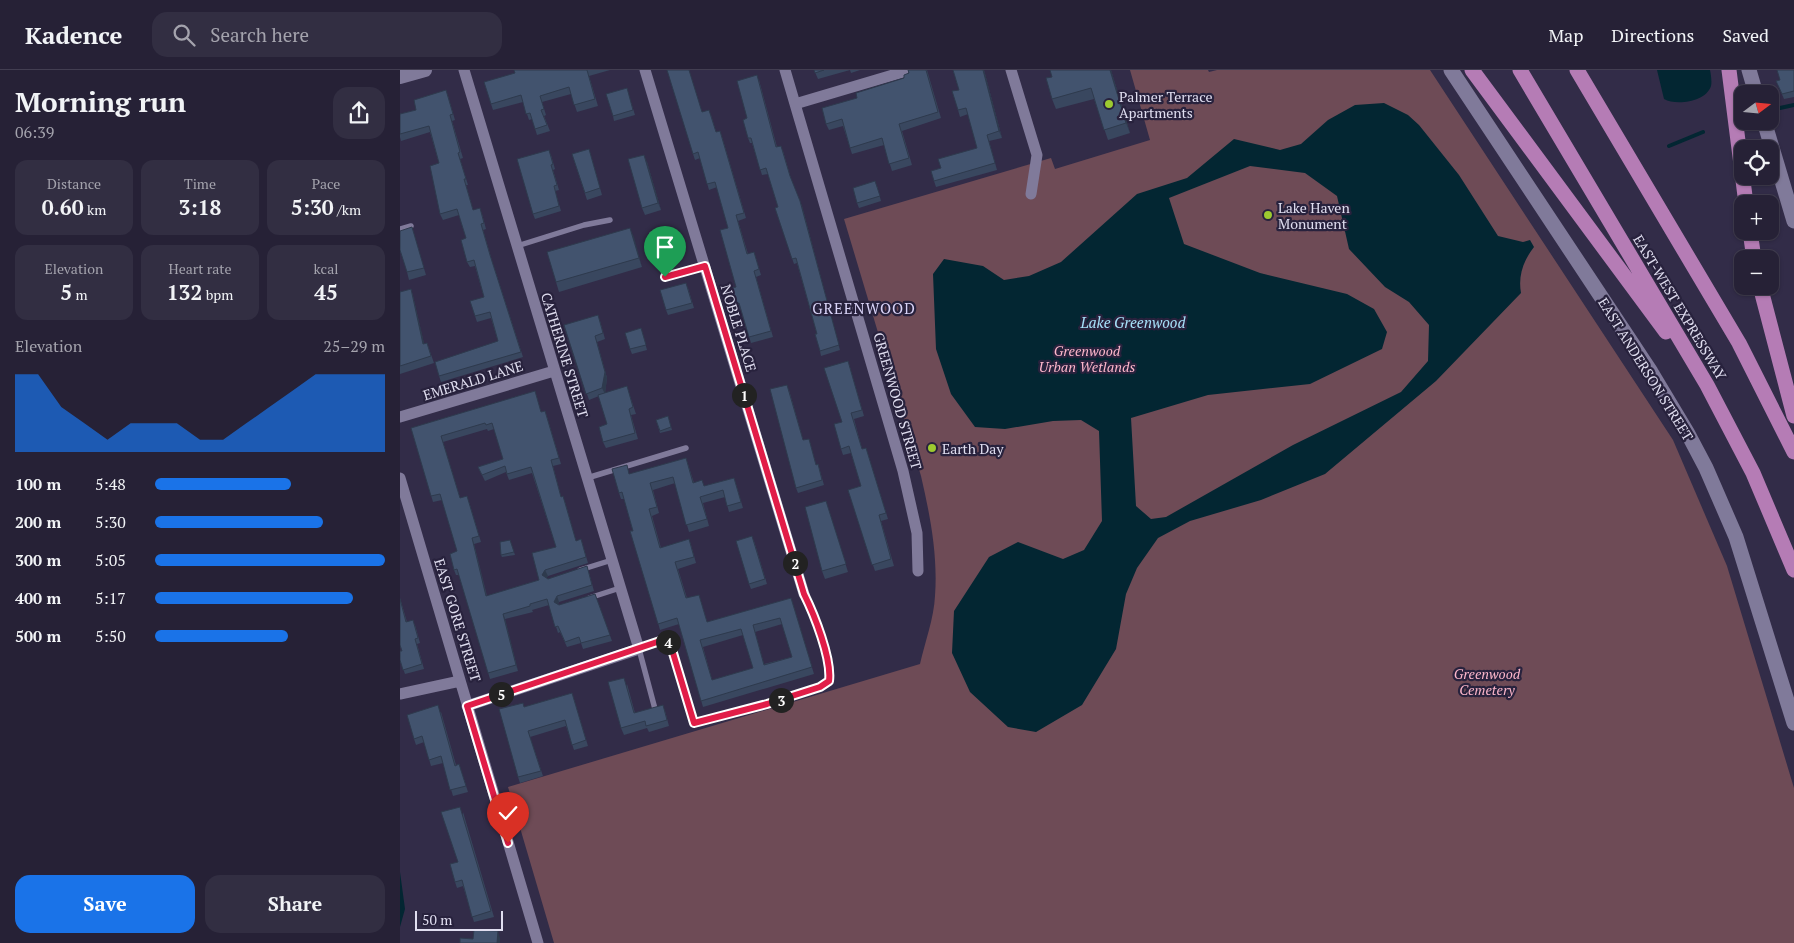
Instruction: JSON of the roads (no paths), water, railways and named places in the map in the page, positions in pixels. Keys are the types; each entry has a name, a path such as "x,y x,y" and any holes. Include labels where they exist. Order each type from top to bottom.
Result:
{"highway":[{"path":"1472,70 1629,284 1707,385"},
{"name":"EAST-WEST EXPRESSWAY","path":"1520,70 1707,385 1753,473 1794,570"},
{"path":"1577,70 1730,327 1794,452"},
{"path":"1729,70 1745,195"},
{"path":"1762,295 1794,416"}],"main road":[{"name":"EAST ANDERSON STREET","path":"1451,70 1651,372 1692,441 1736,537 1794,723"},
{"path":"1749,70 1753,85"},
{"path":"1767,130 1794,221"}],"street":[{"path":"400,78 425,70"},
{"name":"CATHERINE STREET","path":"464,70 639,649"},
{"name":"NOBLE PLACE","path":"645,70 804,594"},
{"name":"GREENWOOD STREET","path":"785,70 903,471 917,533 918,571"},
{"path":"1011,70 1037,155 1031,194"},
{"path":"796,104 904,74"},
{"name":"EMERALD LANE","path":"400,418 554,371"},
{"name":"EAST GORE STREET","path":"400,478 538,943"},
{"path":"467,706 639,649"},
{"path":"400,694 460,680"}],"lane":[{"path":"517,246 584,225 610,220"},
{"path":"400,229 411,226"},
{"path":"652,234 665,277 705,266"},
{"path":"587,478 686,448"},
{"path":"576,571 612,560"},
{"path":"578,601 620,588"},
{"path":"656,709 639,649 663,640 670,643 694,723 767,704 820,687 829,681 830,672 811,607 804,594"}],"water":[{"path":"1657,70 1710,70 1711,86 1703,96 1697,99 1683,102 1669,101 1664,99"},
{"name":"Lake Greenwood","path":"1384,103 1408,115 1419,125 1459,175 1498,236 1523,242 1530,240 1534,247 1522,269 1521,293 1436,381 1325,474 1261,500 1190,521 1158,538 1137,568 1126,594 1116,649 1082,705 1036,732 1008,727 970,692 952,653 954,611 989,557 1018,542 1063,559 1084,550 1102,521 1099,431 1081,420 1053,421 1005,429 975,427 951,394 936,349 933,274 944,259 983,266 1004,280 1029,276 1061,262 1137,194 1187,178 1234,139 1280,150 1301,144 1328,120 1355,105","holes":["1250,166 1305,173 1337,196 1349,249 1385,287 1409,302 1429,325 1428,361 1401,392 1293,445 1166,517 1151,519 1136,506 1131,418 1208,395 1310,384 1382,349 1387,332 1374,309 1347,294 1260,273 1184,244 1169,198"]},
{"path":"400,872 405,909 400,927"}],"waterway":[{"path":"1780,108 1794,105"},
{"path":"1669,146 1703,132"}],"place":[{"name":"Palmer Terrace Apartments","path":"1109,104"},
{"name":"Lake Haven Monument","path":"1268,215"},
{"name":"Earth Day","path":"932,448"}],"district":[{"name":"GREENWOOD","path":"864,308"}],"park label":[{"name":"Greenwood Urban Wetlands","path":"1087,358"},
{"name":"Greenwood Cemetery","path":"1487,682"}]}
